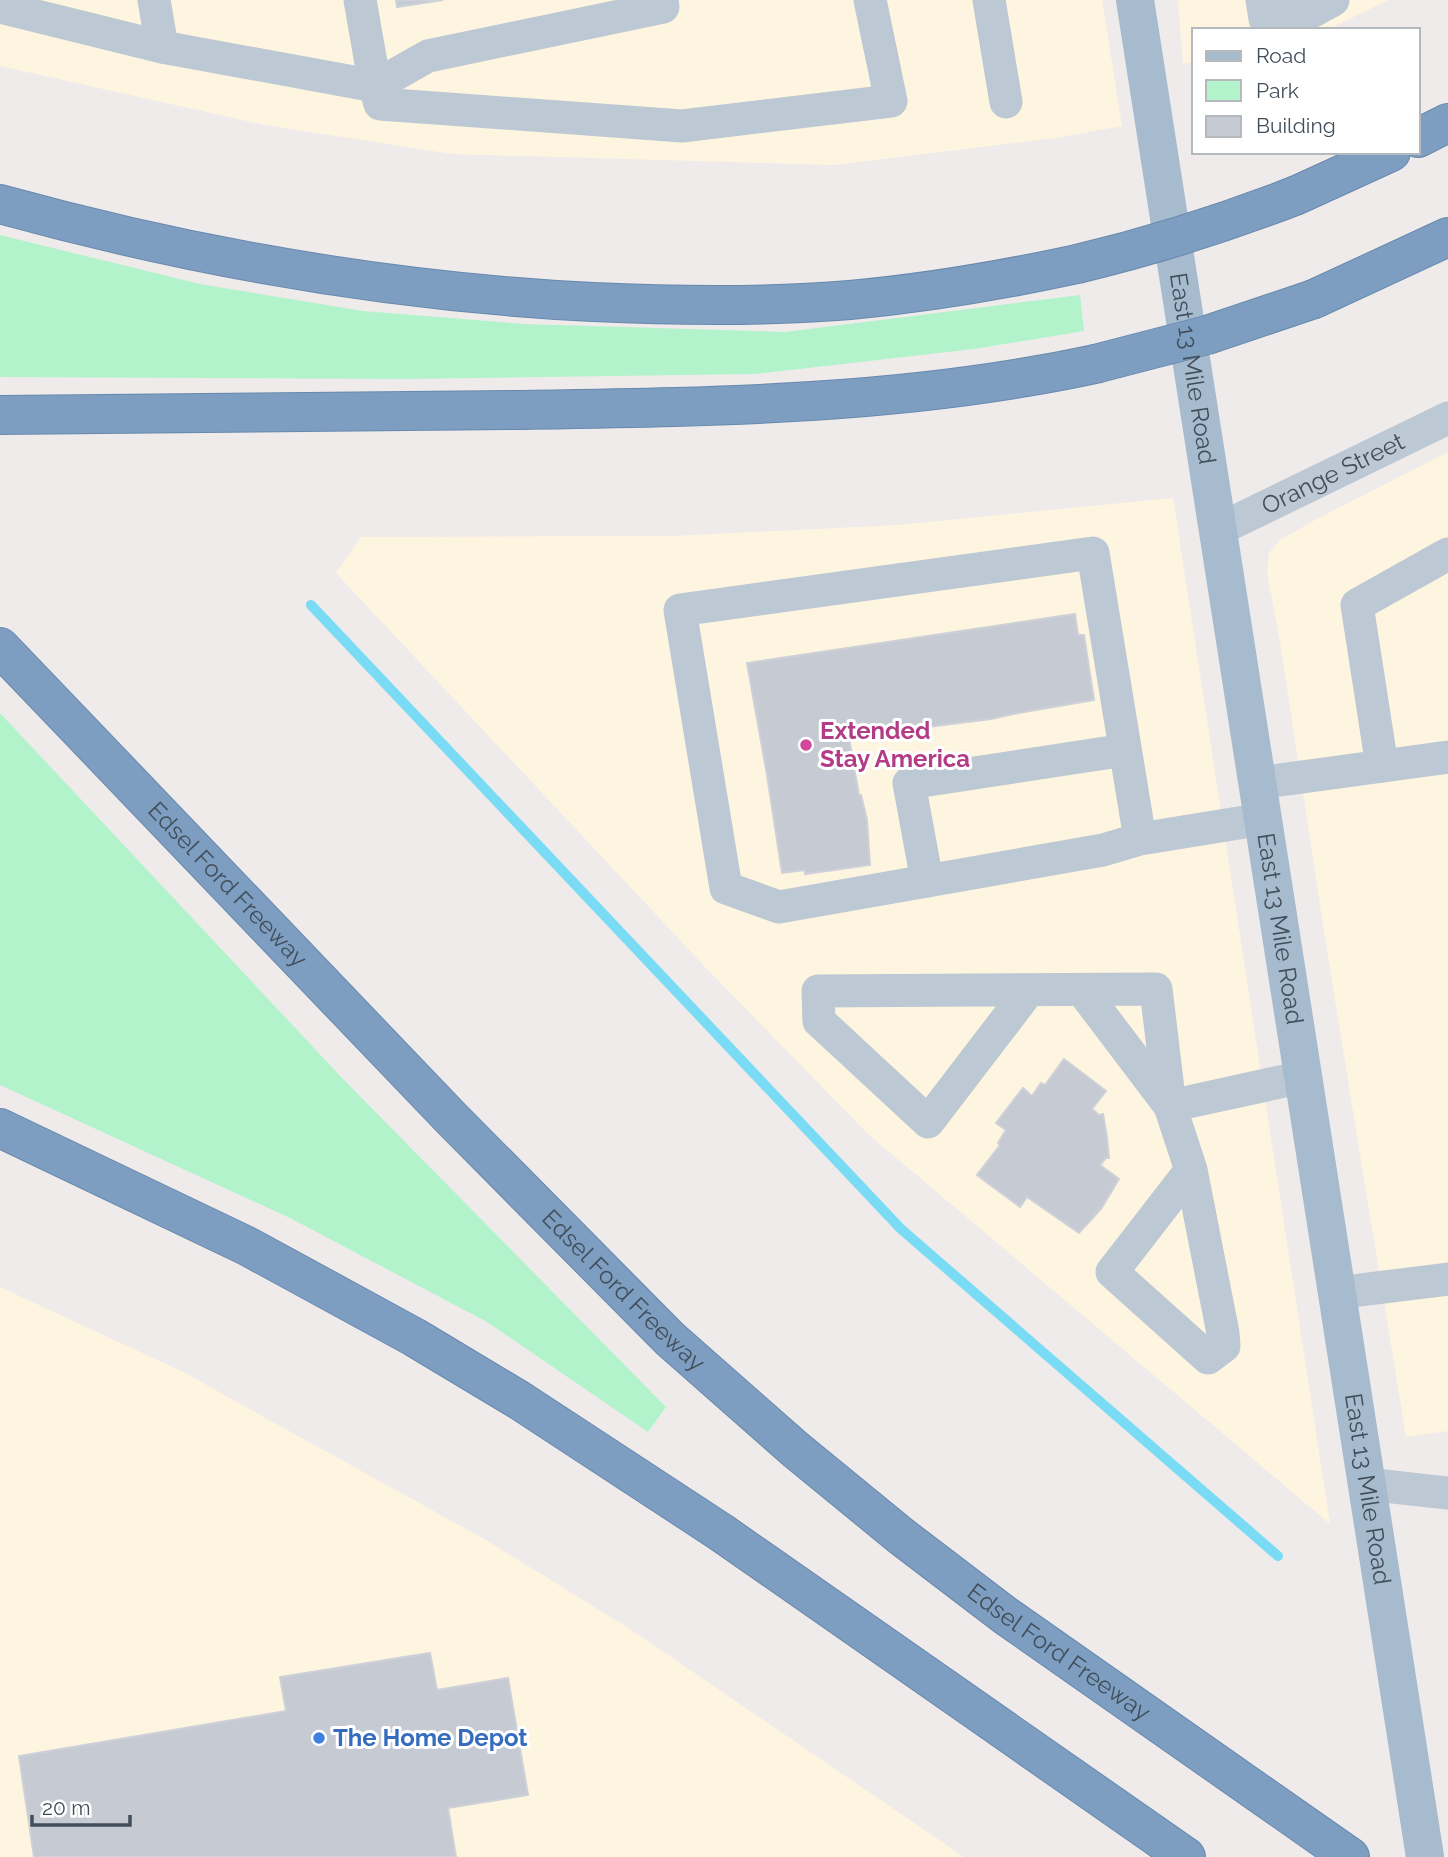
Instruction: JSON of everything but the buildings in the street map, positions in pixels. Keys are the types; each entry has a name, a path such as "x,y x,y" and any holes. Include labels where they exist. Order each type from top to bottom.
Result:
{"highway":[{"path":"1420,137 1448,123"},
{"path":"0,204 128,237 296,271 383,284 538,299 712,305 851,300 967,285 1143,248 1297,195 1387,154"},
{"path":"0,415 608,409 834,402 988,384 1095,364 1207,335 1314,299 1448,237"},
{"name":"Edsel Ford Freeway","path":"0,647 451,1118 670,1339 796,1450 911,1544 1006,1616 1339,1850"},
{"path":"0,1128 247,1246 414,1337 519,1400 722,1533 1186,1857"}],"main road":[{"name":"East 13 Mile Road","path":"1135,0 1424,1857"}],"street":[{"path":"154,0 162,47"},
{"path":"360,0 380,104 682,126 891,101 870,0"},
{"path":"0,7 162,47 375,86 428,56 663,7 662,0"},
{"path":"989,0 1006,102"},
{"path":"1262,0 1265,19 1313,11 1333,0"},
{"name":"Orange Street","path":"1218,530 1448,418"},
{"path":"1140,839 1093,553 680,610 726,888 779,907 1103,850 1140,839 1261,801 1382,766 1448,757"},
{"path":"1382,766 1357,605 1448,554"},
{"path":"927,881 909,783 1125,750"},
{"path":"1029,990 928,1122 818,1021 818,991 1156,989 1170,1106 1191,1170 1224,1346 1208,1358 1112,1272 1191,1170"},
{"path":"1082,990 1170,1106"},
{"path":"1170,1106 1303,1077"},
{"path":"1336,1293 1448,1279"},
{"path":"1366,1484 1448,1493"}],"shaded area":[{"path":"0,0 1102,0 1122,126 1055,138 834,165 452,154 265,125 0,66"},
{"path":"1178,0 1388,0 1331,28 1192,28 1192,62 1183,64"},
{"path":"1448,452 1448,1431 1406,1437 1267,572 1269,553 1280,540"},
{"path":"1173,498 1330,1524 868,1134 708,970 336,573 361,537 673,536 898,525"},
{"path":"0,1287 183,1372 484,1539 630,1629 964,1857 0,1857"}],"green space":[{"path":"0,235 200,284 363,311 524,324 785,332 1080,295 1084,331 974,349 756,374 405,379 0,377"},
{"path":"0,713 344,1080 666,1407 648,1432 487,1322 290,1218 0,1085"}],"waterway":[{"path":"311,605 901,1229 1278,1556"}],"place":[{"name":"Extended Stay America","path":"806,745"},
{"name":"The Home Depot","path":"319,1738"}]}
